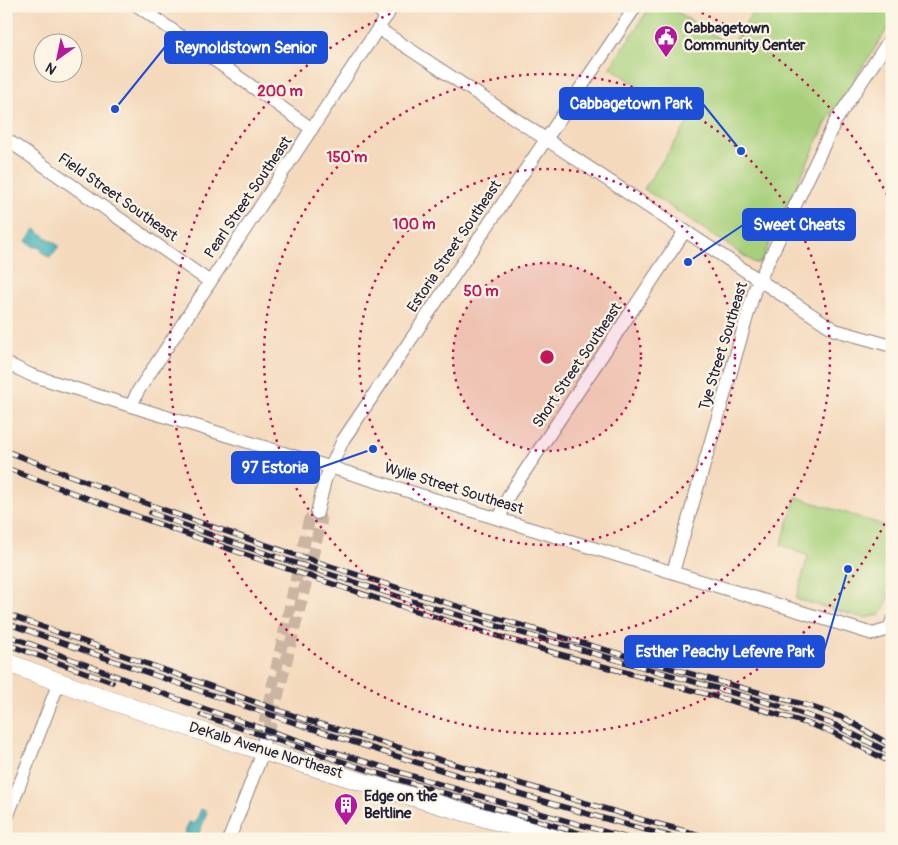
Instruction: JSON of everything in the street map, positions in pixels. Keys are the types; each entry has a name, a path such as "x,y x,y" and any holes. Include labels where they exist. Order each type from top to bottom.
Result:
{"main road":[{"name":"DeKalb Avenue Northeast","path":"6,662 59,682 558,839"}],"street":[{"path":"138,6 312,129"},
{"path":"374,6 390,11"},
{"name":"Estoria Street Southeast","path":"317,513 330,467 343,440 636,6"},
{"name":"Pearl Street Southeast","path":"132,406 138,391 390,11"},
{"path":"379,29 835,330 892,346"},
{"name":"Tye Street Southeast","path":"674,572 752,300 760,280 836,122 892,36"},
{"name":"Field Street Southeast","path":"6,138 210,282"},
{"name":"Short Street Southeast","path":"499,519 509,495 685,231"},
{"name":"Wylie Street Southeast","path":"6,363 31,375 873,634 889,629 892,621"},
{"path":"6,820 59,682"},
{"path":"229,839 263,745"}],"green space":[{"path":"651,6 668,6 730,46 757,6 892,6 892,22 828,119 760,263 755,263 644,189 689,121 610,67"},
{"path":"796,497 892,528 893,562 891,585 889,596 880,615 864,618 796,599 808,556 781,545"}],"water":[{"path":"35,229 59,246 50,258 43,253 40,247 34,247 26,241"},
{"path":"201,809 207,812 197,839 189,839 190,835 185,833 189,822 195,824"}],"tunnel":[{"path":"317,513 321,522 268,735 264,739 262,734 309,520 317,513"}],"railway":[{"path":"6,451 203,524 403,589 503,620 806,705 844,718 892,746"},
{"path":"6,468 198,538 391,603 557,654 740,703 812,725 832,732 892,763"},
{"path":"151,513 231,542 437,609 779,706 835,725 892,754"},
{"path":"6,614 306,720 643,820 715,839"},
{"path":"6,623 173,682 425,765 594,816 680,839"},
{"path":"6,635 197,706 305,743 631,839"},
{"path":"6,644 112,682"},
{"path":"201,715 377,773 599,839"}],"place":[{"name":"Cabbagetown Community Center","path":"666,58"},
{"name":"Reynoldstown Senior","path":"115,109"},
{"name":"Cabbagetown Park","path":"741,151"},
{"name":"Sweet Cheats","path":"688,262"},
{"name":"97 Estoria","path":"373,449"},
{"name":"Esther Peachy Lefevre Park","path":"848,569"},
{"name":"Edge on the Beltline","path":"346,826"}]}
